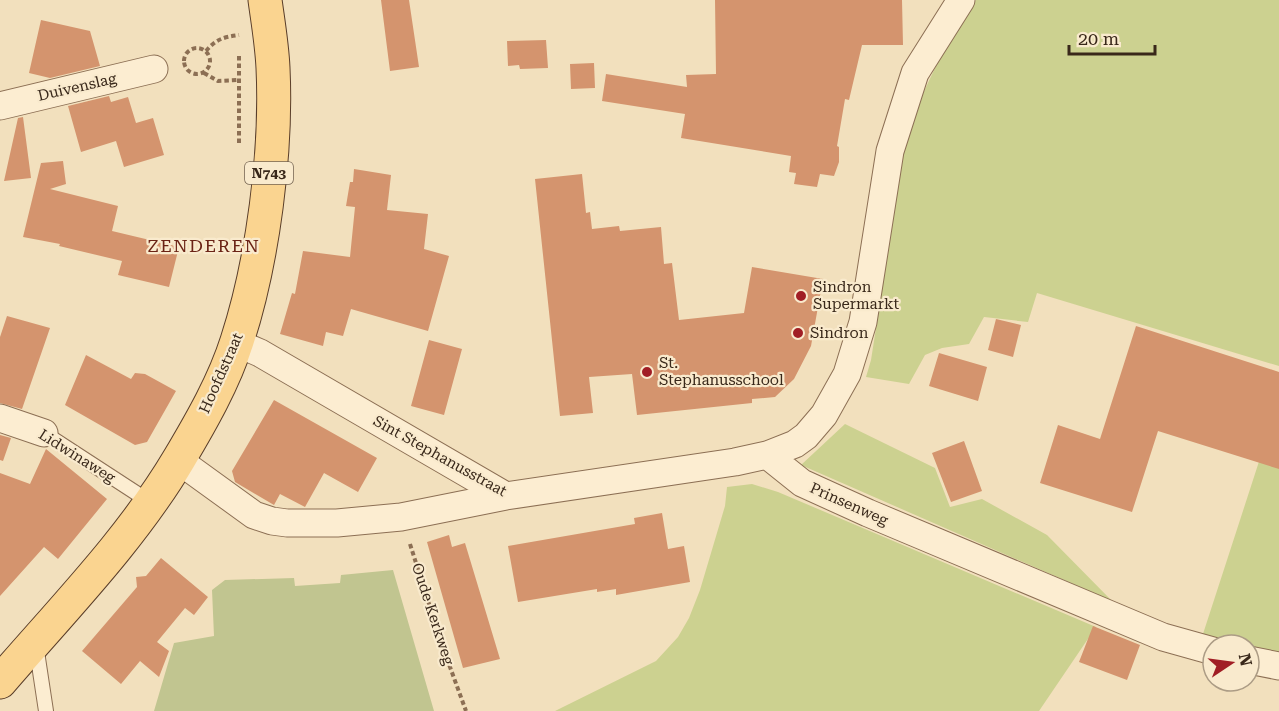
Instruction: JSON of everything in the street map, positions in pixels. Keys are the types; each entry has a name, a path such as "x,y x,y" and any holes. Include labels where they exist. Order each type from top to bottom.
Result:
{"main road":[{"name":"Hoofdstraat","path":"0,682 93,577 150,502 178,460 220,382 237,343 261,241 273,142 273,68 265,0"}],"street":[{"path":"767,455 795,444 806,436 824,416 847,374 863,322 890,151 915,73 961,0"},
{"name":"Duivenslag","path":"0,106 154,69"},
{"name":"Sint Stephanusstraat","path":"237,343 260,353 506,496 735,462 767,455"},
{"name":"Lidwinaweg","path":"0,418 44,433"},
{"name":"Prinsenweg","path":"767,455 802,483 868,513 1163,637 1201,648"},
{"path":"178,460 254,515 287,523 337,523 401,517 506,496"},
{"path":"1261,662 1279,666"}],"lane":[{"name":"Lidwinaweg","path":"44,433 150,502"},
{"path":"35,642 42,674 46,711"}],"path":[{"path":"239,24 239,43"},
{"path":"206,51 214,41 239,35"},
{"path":"206,51 194,48 187,52 184,64 188,71 196,74 204,73 218,81 238,80"},
{"path":"239,50 239,147"},
{"path":"204,73 210,60 206,51"},
{"name":"Oude Kerkweg","path":"401,517 466,711"}],"green space":[{"path":"976,0 1279,0 1279,366 1037,293 1028,322 984,317 969,344 942,348 925,355 909,384 866,377 871,360 904,150 917,106 945,47"},
{"path":"1279,400 1279,655 1261,651 1261,633 1203,633"},
{"path":"845,424 935,468 950,507 982,499 1047,535 1112,601 801,465"},
{"path":"752,484 778,492 1096,627 1039,711 555,711 656,661 678,637 689,618 700,590 725,506 727,487"},
{"path":"393,570 434,711 154,711 174,643 214,636 212,590 225,580 294,578 295,586 340,583 341,575"}],"building":[{"path":"381,0 409,0 419,67 390,71"},
{"path":"715,0 902,0 903,45 862,45 849,100 845,99 837,146 839,147 839,162 834,176 820,174 817,187 794,184 796,173 789,172 791,156 681,138 685,114 602,101 606,74 687,87 686,75 716,74"},
{"path":"41,20 90,31 100,66 50,78 29,73"},
{"path":"546,40 548,68 520,69 519,65 508,66 507,41"},
{"path":"594,63 595,88 571,89 570,64"},
{"path":"109,96 111,102 128,97 136,123 153,118 164,155 124,167 116,141 81,152 68,106"},
{"path":"23,117 31,178 4,181 18,118"},
{"path":"63,161 66,184 50,189 118,206 112,231 179,247 169,287 118,275 122,261 59,246 60,244 23,237 41,163"},
{"path":"354,169 391,175 387,210 428,214 424,249 449,256 428,331 351,309 343,336 326,332 323,346 280,334 292,293 295,294 303,251 350,257 355,207 346,206"},
{"path":"582,174 586,213 590,212 592,229 619,226 620,231 661,227 664,264 672,263 679,320 744,313 752,267 823,279 811,346 794,379 775,397 752,399 752,403 637,415 632,374 589,377 593,413 560,416 535,179"},
{"path":"7,316 50,328 22,409 0,403 0,337"},
{"path":"996,319 1021,325 1013,357 988,350"},
{"path":"1136,326 1279,372 1279,469 1158,431 1132,512 1040,483 1058,425 1100,439"},
{"path":"429,340 462,349 444,415 411,406"},
{"path":"939,353 987,367 978,401 929,386"},
{"path":"86,355 131,379 135,373 145,374 176,391 147,442 135,445 65,405"},
{"path":"274,400 377,458 358,492 324,473 305,507 280,494 274,505 235,482 232,471"},
{"path":"0,435 11,438 3,461 0,460"},
{"path":"964,441 982,491 951,502 932,453"},
{"path":"46,449 107,499 58,559 44,547 0,596 0,473 30,484"},
{"path":"662,513 668,549 684,546 690,582 616,595 616,589 597,592 597,589 518,602 508,546 635,524 634,518"},
{"path":"449,535 452,547 465,543 500,659 463,668 427,542"},
{"path":"161,558 208,597 194,615 185,608 157,642 169,651 159,677 140,661 121,684 82,651 137,587 136,577 146,576"},
{"path":"1093,626 1140,645 1127,680 1079,662"}],"place":[{"name":"Sindron Supermarkt","path":"801,296"},
{"name":"Sindron","path":"798,333"},
{"name":"St. Stephanusschool","path":"647,372"}],"district":[{"name":"ZENDEREN","path":"204,245"}]}
